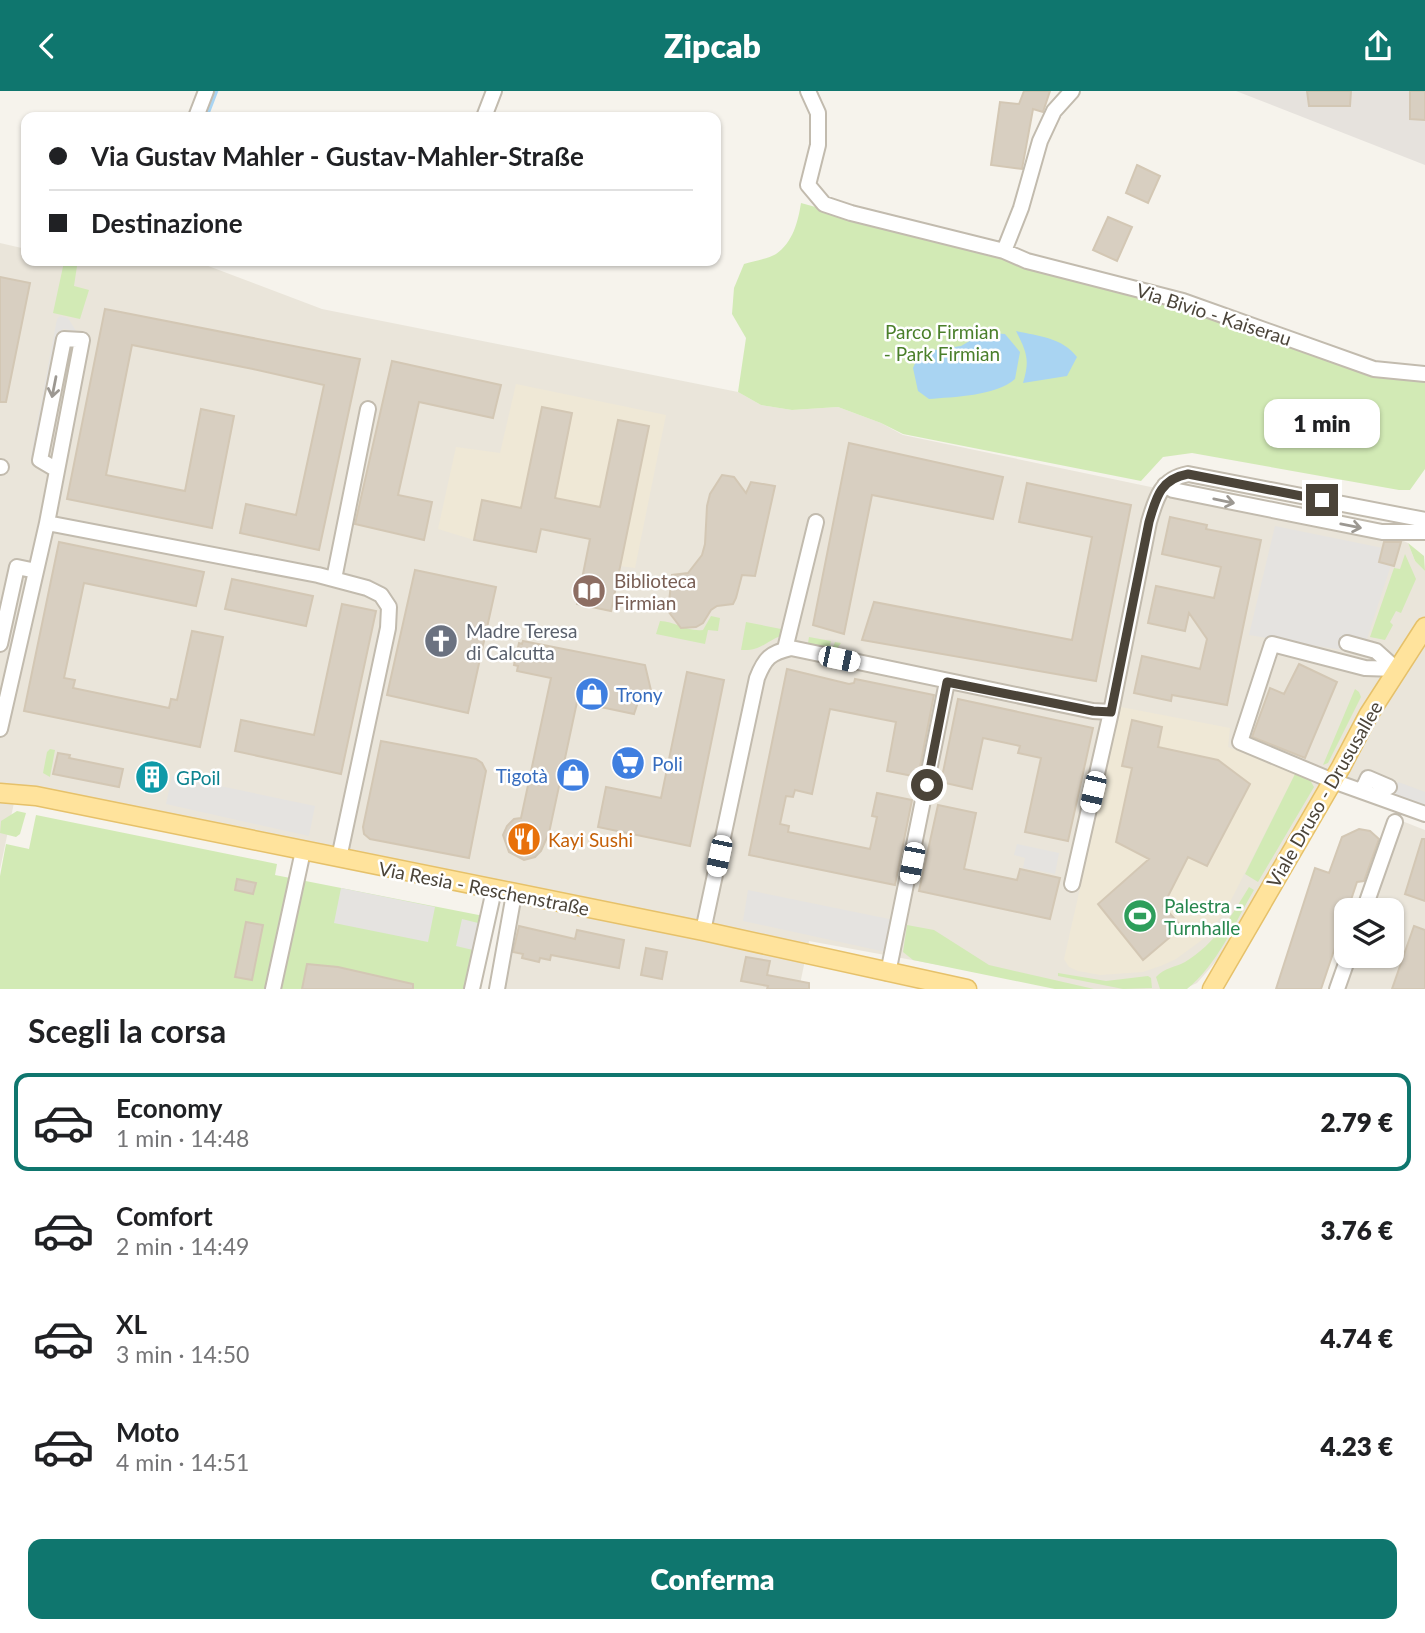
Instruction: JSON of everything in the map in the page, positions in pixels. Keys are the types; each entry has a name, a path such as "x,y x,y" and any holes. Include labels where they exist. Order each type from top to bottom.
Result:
{"main road":[{"name":"Viale Druso - Drususallee","path":"1212,989 1396,669 1423,629"},
{"name":"Via Resia - Reschenstraße","path":"0,793 36,796 704,931 867,966 888,974 967,989"},
{"path":"1198,989 1233,951"}],"street":[{"path":"198,112 206,91"},
{"path":"486,112 494,91"},
{"name":"Via Bivio - Kaiserau","path":"808,91 818,113 818,145 808,185 824,204 1183,301 1374,369 1425,374"},
{"path":"1004,251 1021,208 1041,141 1054,111 1072,91"},
{"path":"0,729 4,694 13,674 47,523 82,340"},
{"path":"334,579 368,409"},
{"path":"1072,884 1111,712 1149,522 1158,494 1165,485 1175,476 1188,474 1425,520"},
{"path":"1165,485 1173,490 1382,532 1425,532"},
{"path":"785,649 816,522"},
{"path":"47,523 334,579 381,595 389,607 388,628 339,858"},
{"path":"0,644 18,567 36,571"},
{"path":"1347,643 1376,651 1396,669"},
{"path":"1396,669 1364,668 1272,644 1240,742 1334,781 1425,814"},
{"path":"704,931 757,678 762,665 774,652 791,648 947,682 1093,711 1111,712"},
{"path":"888,974 947,682"},
{"path":"1362,791 1368,778 1390,787"},
{"path":"1368,898 1395,822"},
{"path":"272,989 303,851"},
{"path":"472,989 494,890"},
{"path":"497,989 514,894"},
{"path":"1337,989 1344,968"}],"shaded area":[{"path":"1236,91 1425,91 1425,165"},
{"path":"0,243 21,248 21,266 208,266 322,309 738,392 761,405 792,410 838,407 881,423 903,435 1399,539 1408,543 1415,561 1425,571 1425,822 1322,785 1226,950 1197,983 1184,989 1070,989 809,941 799,989 498,989 517,888 15,798 0,869"},
{"path":"60,316 68,318 76,331 63,329 59,354 69,356 61,398 56,397 54,404 59,405 51,446 40,445 37,458 31,456 57,319"},
{"path":"516,384 666,415 635,568 620,566 649,427 618,420 600,507 555,498 572,413 542,407 521,508 482,500 474,540 438,529 456,447 500,453"},
{"path":"1275,526 1383,548 1379,562 1391,565 1367,639 1347,635 1342,650 1249,635"},
{"path":"1121,707 1230,728 1228,747 1295,774 1228,906 1206,937 1163,965 1143,972 1100,975 1069,967 1064,959"},
{"path":"172,776 315,806 309,836 166,804"},
{"path":"1398,782 1425,792 1425,807 1394,796"},
{"path":"1402,821 1425,830 1425,989 1339,989 1347,968 1404,968 1404,898 1373,898"},
{"path":"1017,844 1059,853 1055,874 1023,868 1025,858 1014,855"},
{"path":"341,888 435,907 428,942 334,923"},
{"path":"748,890 894,920 886,952 743,921"},
{"path":"462,919 478,923 473,950 456,946"}],"green space":[{"name":"Parco Firmian - Park Firmian","path":"801,203 1191,312 1357,367 1425,381 1425,469 1410,490 1399,490 1192,453 1163,457 1141,481 903,434 838,407 792,410 761,405 738,392 746,338 732,314 734,288 744,264 773,256 787,244"},
{"path":"63,266 77,266 74,286 89,290 80,319 53,313"},
{"path":"1408,543 1424,556 1425,571 1415,561"},
{"path":"1405,554 1416,579 1401,613 1396,611 1390,622 1393,625 1385,640 1370,637 1394,568 1400,569"},
{"path":"711,616 720,618 718,631 708,630 705,644 656,634 660,621 703,630"},
{"path":"746,622 786,630 783,635 759,648 741,650"},
{"path":"809,637 831,641 830,645 833,647 835,642 841,643 836,650 808,643"},
{"path":"1355,689 1361,697 1328,763 1323,765"},
{"path":"50,749 55,750 50,777 43,773"},
{"path":"1295,774 1310,780 1314,787 1258,882 1245,874"},
{"path":"17,811 26,813 20,834 16,837 0,833 1,821"},
{"path":"36,815 277,864 275,875 494,918 480,989 0,989 0,876 6,844 29,849"},
{"path":"1249,887 1254,890 1208,968 1187,989 1160,989 1156,977 1185,962 1205,947 1229,918"},
{"path":"907,925 934,930 989,965 1094,989 1055,989 913,960 903,952"},
{"path":"1058,973 1106,981 1148,976 1151,978 1152,988 1123,989 1058,976"}],"water":[{"path":"1016,331 1050,339 1071,351 1077,357 1067,376 1023,383 1026,357"},
{"path":"1005,334 1020,352 1015,379 997,389 962,396 929,399 918,391 913,368 920,352 961,346 978,336"}],"building":[{"path":"1024,91 1050,91 1043,112 1033,109 1022,169 991,165 1000,102 1019,104"},
{"path":"1307,91 1351,91 1350,106 1309,106"},
{"path":"1410,91 1425,91 1425,120 1410,119"},
{"path":"1137,165 1160,176 1148,203 1126,193"},
{"path":"1108,217 1132,227 1117,261 1093,250"},
{"path":"0,277 30,283 6,402 0,402"},
{"path":"105,309 360,359 319,550 240,533 246,504 296,515 324,385 253,369 132,345 106,475 185,491 201,409 234,416 212,528 67,499"},
{"path":"392,361 501,385 493,418 419,402 398,495 432,502 424,540 355,524"},
{"path":"542,407 572,413 555,498 600,507 618,420 649,426 611,611 577,604 590,539 541,529 536,552 474,540 482,500 521,508"},
{"path":"849,443 1003,477 993,519 872,495 844,634 813,625"},
{"path":"722,475 734,477 746,493 751,482 775,486 755,576 742,575 733,604 717,606 703,623 696,627 681,628 668,611 672,575 688,573 702,555 710,494"},
{"path":"1027,483 1131,505 1096,681 862,640 874,602 1072,640 1092,537 1019,522"},
{"path":"1170,517 1207,525 1206,529 1261,540 1227,705 1172,695 1171,701 1134,693 1142,656 1200,669 1207,639 1189,613 1185,631 1148,623 1156,586 1214,598 1221,567 1162,554"},
{"path":"59,542 204,572 196,606 84,583 64,678 75,680 73,688 169,708 171,699 177,700 192,631 223,637 200,747 24,711"},
{"path":"1384,542 1401,542 1394,566 1379,562"},
{"name":"Madre Teresa di Calcutta","path":"415,570 496,587 468,713 387,695"},
{"path":"232,579 313,596 306,626 225,609"},
{"path":"342,604 376,611 341,774 235,751 241,720 314,735"},
{"path":"523,641 645,665 653,699 640,696 634,714 577,702 549,833 541,851 535,857 524,860 509,852 503,835 514,819 521,818 551,678 517,671 518,666 514,665 519,643 522,644"},
{"path":"1299,664 1337,682 1305,758 1252,737 1270,688 1284,694"},
{"path":"787,669 849,684 854,683 855,679 934,695 918,777 887,771 896,722 830,709 812,794 795,790 793,797 786,796 780,824 789,826 788,832 870,849 877,817 872,816 877,793 912,800 895,885 749,855"},
{"path":"687,672 724,680 690,846 598,827 606,787 661,798"},
{"path":"958,699 1093,728 1068,841 1025,832 1041,758 1018,753 1020,746 983,738 972,789 941,782"},
{"path":"1132,720 1162,727 1158,747 1218,760 1250,784 1207,866 1188,857 1163,906 1182,927 1143,960 1098,904 1149,859 1116,842 1132,768 1122,766"},
{"path":"381,741 476,759 482,763 486,771 469,858 370,839 364,834 363,827"},
{"path":"58,753 70,755 69,758 123,769 119,787 53,774"},
{"name":"GPoil","path":"143,768 164,772 162,786 140,782"},
{"path":"938,805 976,813 964,869 1017,880 1020,869 1060,878 1050,919 919,891"},
{"path":"1359,829 1370,831 1379,839 1364,881 1357,882 1352,898 1334,898 1334,950 1321,989 1276,989 1315,868 1329,873 1342,837"},
{"path":"1422,839 1425,839 1425,901 1405,894"},
{"path":"237,879 256,883 253,894 235,890"},
{"path":"246,922 263,925 252,980 235,977"},
{"path":"519,926 575,939 577,930 624,940 619,968 551,955 550,960 540,958 539,962 522,958 523,954 513,952"},
{"path":"1414,926 1425,930 1425,989 1392,989 1399,968 1404,968 1404,955"},
{"path":"646,948 667,952 662,979 641,975"},
{"path":"746,957 770,961 767,975 809,983 809,989 767,989 768,986 741,981"},
{"path":"307,964 338,967 413,984 413,989 302,989"}],"waterway":[{"path":"208,112 216,91"}],"place":[{"name":"Biblioteca Firmian","path":"589,591"},
{"name":"Madre Teresa di Calcutta","path":"441,641"},
{"name":"Trony","path":"592,694"},
{"name":"Poli","path":"628,763"},
{"name":"Tigotà","path":"573,775"},
{"name":"GPoil","path":"152,777"},
{"name":"Kayi Sushi","path":"524,839"},
{"name":"Palestra - Turnhalle","path":"1140,916"}],"route":[{"path":"927,785 947,682 1093,711 1111,712 1149,522 1158,494 1175,476 1188,474 1322,500"}]}
